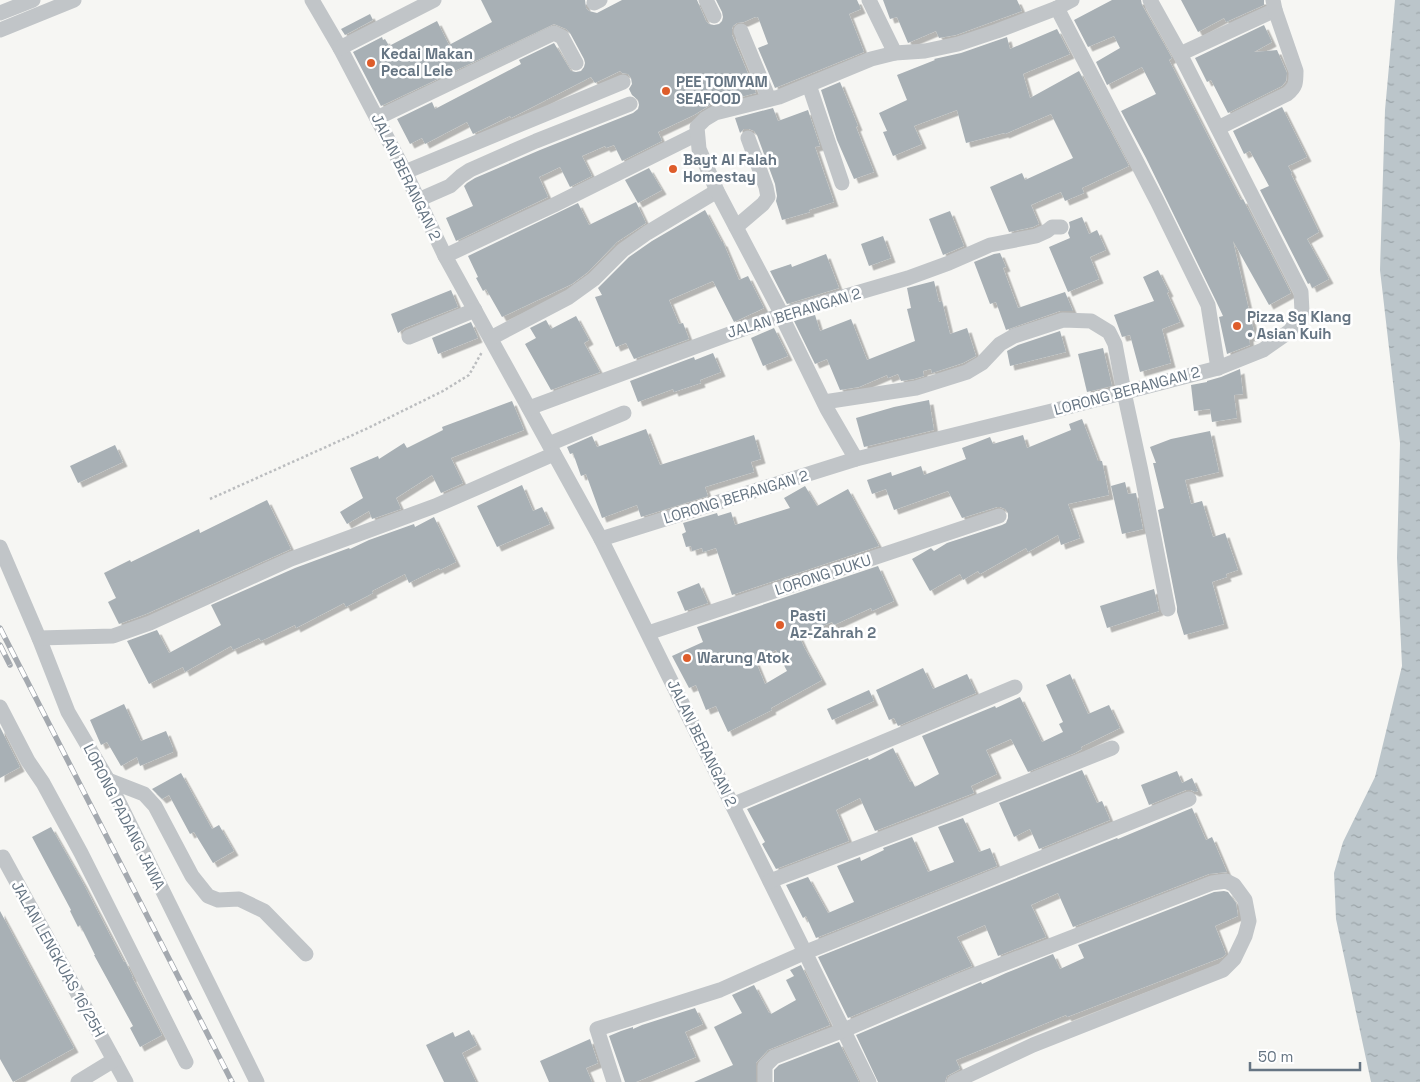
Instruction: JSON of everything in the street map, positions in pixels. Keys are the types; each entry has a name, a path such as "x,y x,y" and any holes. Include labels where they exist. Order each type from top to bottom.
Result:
{"street":[{"path":"0,13 33,0"},
{"path":"0,30 74,0"},
{"name":"JALAN BERANGAN 2","path":"312,0 377,118 445,256 601,539 869,1082"},
{"path":"340,48 434,0"},
{"path":"706,0 714,16"},
{"path":"869,0 895,53"},
{"path":"856,459 824,402 780,315 779,308 718,191 699,149 698,127 705,119 715,113 779,97 871,59 895,53 925,51 958,44 997,31 1072,0"},
{"name":"LORONG BERANGAN 2","path":"601,539 856,459 1218,368 1263,350 1290,331 1302,312 1301,292 1180,54 1150,0"},
{"path":"1180,54 1274,5 1296,71 1296,82 1293,90 1218,128"},
{"path":"1056,8 1157,201 1208,305 1218,368"},
{"path":"741,31 769,99"},
{"path":"377,118 554,32 562,37 576,63"},
{"path":"405,172 623,82"},
{"path":"809,85 842,183"},
{"path":"418,200 450,186 470,170 536,141 630,104"},
{"path":"445,256 554,205 697,134"},
{"path":"736,227 763,204 768,197 748,138"},
{"path":"491,338 569,297 594,279 623,250 647,233 718,191"},
{"name":"JALAN BERANGAN 2","path":"529,408 780,315 908,278 990,245 1036,236 1046,232 1052,226 1061,228"},
{"path":"409,337 475,310"},
{"path":"824,402 916,388 967,372 982,363 1000,344 1014,336 1063,320 1091,321 1109,332 1115,344 1142,471 1168,609"},
{"path":"40,638 113,636 150,623 291,559 435,506 624,413"},
{"name":"LORONG DUKU","path":"648,633 999,516"},
{"name":"LORONG PADANG JAWA","path":"0,547 40,638 68,712 108,780 257,1082"},
{"path":"732,805 1016,687"},
{"path":"0,707 85,862 186,1062"},
{"path":"770,882 1112,748"},
{"path":"108,780 144,794 155,806 192,876 208,896 218,900 239,899 264,911 306,954"},
{"path":"614,1082 597,1029 720,990 806,952 1190,799"},
{"name":"JALAN LENGKUAS 16/25H","path":"3,857 126,1082"},
{"path":"765,1082 765,1066 774,1058 959,981 1212,883 1226,881 1234,884 1245,900 1249,921 1245,936 1234,958 1223,970 1034,1045 954,1082"},
{"path":"78,1082 114,1060"}],"path":[{"path":"210,499 443,392 469,374 491,338"}],"water":[{"path":"1395,0 1420,0 1420,1082 1371,1082 1336,919 1334,873 1343,842 1375,777 1402,666 1397,558 1400,443 1380,270 1385,110"}],"building":[{"path":"481,0 585,0 586,8 597,13 622,0 697,0 706,21 714,25 719,24 723,17 716,0 857,0 861,9 849,14 864,52 775,88 758,48 768,44 758,17 737,23 733,26 732,35 756,93 710,105 694,115 658,132 662,141 622,161 614,145 606,148 605,146 582,156 592,176 570,187 560,167 539,177 548,197 456,241 446,218 473,206 464,186 467,183 540,150 633,113 638,109 639,105 638,100 629,89 632,84 631,78 628,74 620,71 595,83 591,77 511,118 510,116 473,134 467,122 425,144 422,138 410,144 397,119 432,102 435,109 521,64 519,60 554,43 571,71 581,71 584,67 584,59 570,33 566,29 554,24 381,106 353,52 382,37 389,46 437,21 449,45 492,22"},
{"path":"883,0 1017,0 1022,11 956,35 939,38 936,31 908,43 897,17 890,19"},
{"path":"1112,0 1141,0 1172,58 1169,60 1217,154 1241,200 1243,199 1291,293 1269,305 1233,241 1255,336 1249,337 1250,345 1227,354 1219,317 1223,316 1121,111 1156,94 1142,67 1107,85 1096,62 1120,48 1114,36 1088,47 1074,20"},
{"path":"1181,0 1264,0 1264,5 1226,22 1224,18 1198,32"},
{"path":"370,14 373,20 345,35 341,29"},
{"path":"1264,25 1272,42 1254,52 1277,50 1287,73 1286,81 1282,86 1228,113 1211,80 1207,82 1195,58"},
{"path":"1057,29 1070,54 1023,74 1030,98 1079,71 1129,166 1082,188 1084,193 1065,201 1061,192 1031,205 1039,224 1009,232 990,187 1022,173 1025,180 1073,158 1051,114 1005,134 966,143 957,110 914,126 922,144 893,156 883,132 887,131 879,113 907,100 897,75 934,59 961,53 1007,37 1010,49"},
{"path":"840,82 874,172 854,179 837,140 821,90"},
{"path":"1282,107 1307,157 1288,166 1319,232 1307,239 1329,279 1312,288 1310,283 1308,284 1260,190 1269,186 1250,151 1244,154 1233,131"},
{"path":"773,108 778,121 808,110 820,146 815,147 834,202 809,210 810,212 782,220 776,201 775,184 757,135 749,129 744,129 740,133 735,118"},
{"path":"649,168 662,190 638,203 625,180"},
{"path":"636,202 646,223 617,242 588,272 572,284 502,317 486,289 483,291 476,278 478,277 468,256 578,203 589,225"},
{"path":"705,210 723,242 739,280 748,276 764,308 734,322 713,281 669,300 679,324 683,323 689,339 634,359 626,343 616,347 595,297 602,295 598,288 629,257 652,241"},
{"path":"950,211 964,246 943,255 929,219"},
{"path":"1082,217 1089,234 1097,230 1106,250 1090,257 1099,279 1068,292 1049,247 1070,238 1068,233 1069,222"},
{"path":"883,236 891,258 869,266 861,244"},
{"path":"1000,253 1006,267 1003,268 1018,308 1065,292 1073,311 1060,311 1006,330 996,302 990,304 974,262"},
{"path":"826,254 839,288 787,304 770,271 791,264 792,267"},
{"path":"1158,270 1169,292 1167,293 1180,322 1162,329 1171,363 1140,372 1130,335 1122,337 1114,315 1154,301 1143,277"},
{"path":"934,281 939,302 942,301 950,334 967,328 976,356 963,363 932,373 931,369 923,371 924,376 914,379 901,381 898,374 888,378 887,375 859,387 840,390 827,359 815,364 794,321 815,315 820,331 851,319 867,360 915,341 907,309 911,308 907,288"},
{"path":"451,290 458,307 405,328 398,333 391,314"},
{"path":"576,316 589,340 584,343 600,372 551,390 525,344 536,338 530,328 546,320 551,329"},
{"path":"471,322 478,338 438,354 432,338"},
{"path":"774,328 788,356 763,366 751,338"},
{"path":"1060,331 1066,352 1010,366 1007,351 1018,345"},
{"path":"1103,348 1112,386 1087,392 1078,354"},
{"path":"713,353 721,372 700,380 701,383 674,392 673,389 638,402 630,381 694,357 695,360"},
{"path":"1240,369 1243,394 1234,395 1237,418 1212,422 1210,409 1194,411 1191,385 1207,382"},
{"path":"929,400 934,430 864,447 856,418 894,407"},
{"path":"512,401 524,430 451,458 463,483 441,493 432,475 396,498 401,509 372,519 369,511 347,524 340,512 363,498 350,468 378,456 379,459 404,443 407,448 443,430 442,427"},
{"path":"1082,419 1098,461 1102,461 1109,495 1068,504 1080,538 1061,545 1058,535 1028,552 1026,548 980,574 978,571 963,580 960,574 930,591 912,559 931,548 934,551 947,543 1002,525 1006,523 1008,513 1005,509 997,507 962,518 948,491 894,510 886,489 872,494 867,480 891,472 892,476 921,466 924,475 966,459 962,448 990,437 993,444 1023,435 1027,448 1071,430 1069,424"},
{"path":"646,429 660,465 754,435 761,459 751,462 754,472 705,487 708,496 641,517 637,505 602,518 586,474 581,476 573,453 570,454 567,447 592,436 597,447"},
{"path":"1210,431 1219,472 1185,480 1191,504 1202,501 1213,537 1225,533 1238,570 1226,574 1227,577 1212,582 1224,624 1184,635 1177,612 1158,510 1164,508 1153,463 1156,463 1150,447 1171,439"},
{"path":"115,445 123,462 78,483 70,466"},
{"path":"1125,482 1128,494 1136,493 1143,529 1122,534 1111,486"},
{"path":"522,485 533,511 542,507 550,524 497,547 477,506"},
{"path":"805,486 817,506 848,489 879,546 732,595 716,548 703,552 702,548 692,551 691,546 686,547 682,534 686,532 683,523 717,513 718,516 731,512 735,525 790,508 784,498"},
{"path":"267,500 291,549 146,614 119,624 108,602 116,598 104,573 199,529 200,533"},
{"path":"434,517 456,562 409,583 405,574 346,607 344,603 296,628 295,625 261,641 259,638 233,650 231,646 185,672 183,667 149,684 127,641 157,630 169,653 221,625 211,605 295,568 414,524 415,527"},
{"path":"878,566 894,601 872,611 871,608 834,625 832,622 799,636 822,680 771,708 772,710 728,732 716,706 706,710 696,685 689,688 672,656 703,642 697,627","holes":["776,650 787,671 765,684 755,660"]},
{"path":"699,583 708,603 685,611 677,592"},
{"path":"1154,589 1159,611 1107,628 1100,606"},
{"path":"923,668 933,689 967,674 976,693 898,726 894,718 889,720 876,690"},
{"path":"1070,674 1088,714 1109,705 1120,728 1081,747 1082,749 1075,753 1028,772 1011,739 986,750 997,774 971,786 974,793 875,831 860,798 836,810 849,841 776,869 762,844 765,842 747,809 868,758 869,760 893,748 910,782 912,781 915,787 939,774 922,736 1020,697 1042,742 1063,732 1059,724 1063,722 1046,685"},
{"path":"869,690 874,701 832,720 827,709"},
{"path":"124,704 141,741 166,731 173,752 140,766 137,757 121,766 107,742 101,745 90,720"},
{"path":"0,727 20,767 0,778"},
{"path":"1082,770 1097,803 1102,801 1110,820 1039,849 1030,829 1014,837 999,803"},
{"path":"1177,771 1182,783 1192,778 1198,791 1186,790 1149,805 1141,785"},
{"path":"181,773 212,829 219,825 234,851 213,863 194,832 190,834 169,795 162,799 152,789"},
{"path":"1192,808 1206,840 1212,837 1227,872 1209,874 1073,927 1058,893 1031,905 1046,937 998,956 985,925 957,937 972,966 848,1018 818,957"},
{"path":"963,818 979,852 990,848 997,866 816,938 806,916 803,918 786,885 808,877 828,913 854,902 837,866 860,857 861,861 884,850 883,848 912,837 928,872 954,862 938,827"},
{"path":"51,827 125,961 162,1035 140,1047 130,1028 133,1026 94,955 80,925 78,927 71,910 32,837"},
{"path":"1214,892 1228,892 1236,903 1238,916 1215,926 1226,954 1223,957 1067,1017 1066,1015 956,1060 960,1069 947,1076 945,1082 878,1082 856,1035 1053,954 1060,969 1084,958 1078,945"},
{"path":"0,911 74,1048 13,1082 0,1059"},
{"path":"801,965 830,1025 768,1050 756,1063 756,1082 694,1082 733,1065 714,1027 742,1013 732,995 754,985 771,1014 796,1000 786,980 794,976 790,970"},
{"path":"695,1008 703,1024 685,1032 696,1057 636,1082 625,1082 609,1036"},
{"path":"469,1030 477,1045 462,1053 476,1082 444,1082 426,1045 453,1032 455,1037"},
{"path":"590,1039 598,1063 586,1068 592,1082 549,1082 540,1061"},
{"path":"839,1042 859,1082 774,1082 774,1070 779,1065"}],"railway":[{"path":"0,628 232,1082"},
{"path":"0,645 10,665"}],"place":[{"name":"Kedai Makan Pecal Lele","path":"371,63"},
{"name":"PEE TOMYAM SEAFOOD","path":"666,91"},
{"name":"Bayt Al Falah Homestay","path":"673,169"},
{"name":"Pizza Sg Klang • Asian Kuih","path":"1237,326"},
{"name":"Pasti Az-Zahrah 2","path":"780,625"},
{"name":"Warung Atok","path":"687,658"}]}
